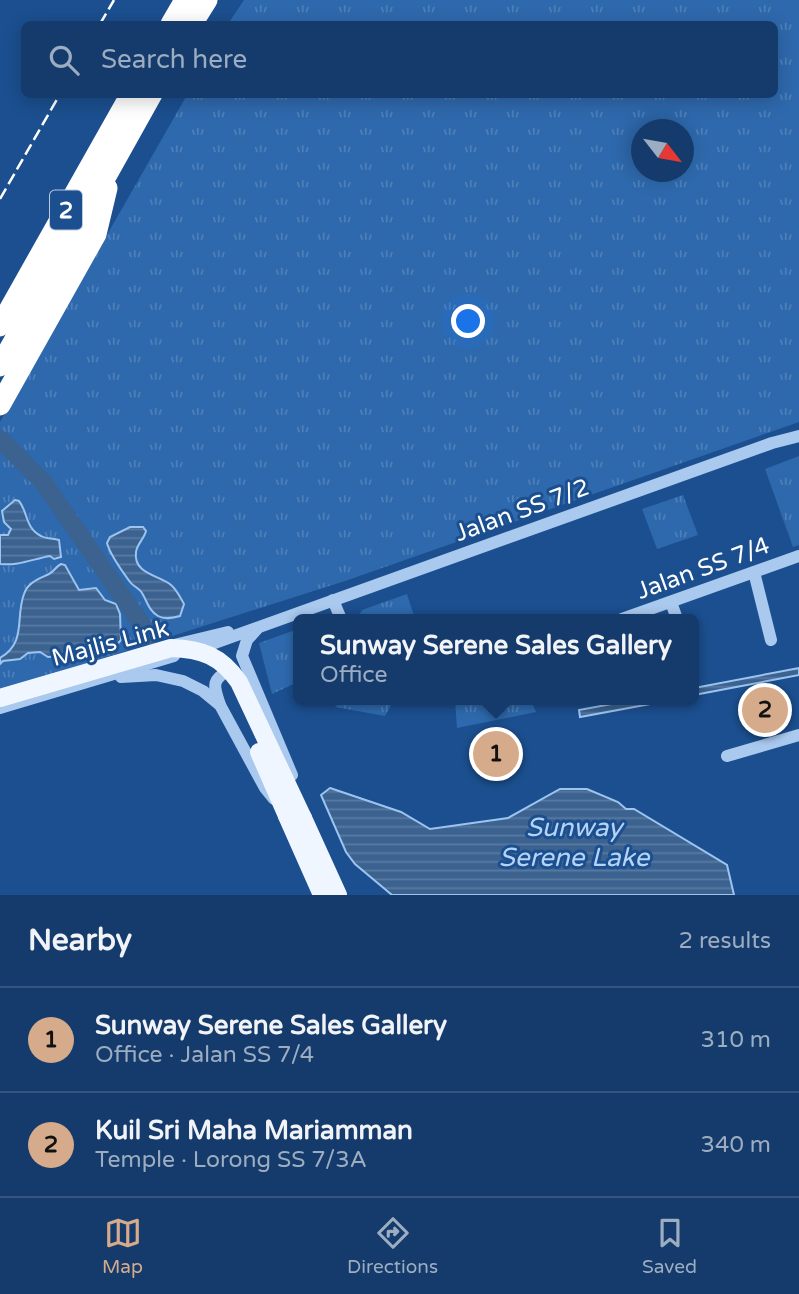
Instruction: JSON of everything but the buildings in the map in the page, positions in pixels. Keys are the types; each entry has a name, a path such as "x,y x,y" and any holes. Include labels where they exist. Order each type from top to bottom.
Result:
{"highway":[{"path":"173,21 185,0"},
{"path":"194,21 206,0"},
{"name":"2","path":"0,326 129,98"},
{"name":"2","path":"0,366 150,98"},
{"path":"4,397 96,233 114,162"}],"main road":[{"name":"Majlis Link","path":"0,696 171,648 193,649 228,666 239,682 295,817 322,895"},
{"name":"Majlis Link","path":"0,708 158,663 185,659 201,662 218,671 233,694 338,895"}],"street":[{"name":"Jalan SS 7/2","path":"293,614 772,443 799,436"},
{"name":"Jalan SS 7/4","path":"636,614 799,556"},
{"path":"754,572 771,640"},
{"path":"333,600 339,614"},
{"path":"671,602 675,614"},
{"name":"Jalan SS 7/2","path":"0,708 208,646 293,614"},
{"name":"Jalan SS 7/2","path":"0,696 203,637 259,626"},
{"path":"259,626 247,640 242,656 259,701 345,895"},
{"path":"259,701 244,679 230,670 218,676 215,682 220,705 265,788 295,817"},
{"path":"96,679 156,675 183,681 203,691 220,705"},
{"path":"727,756 799,734"}],"green space":[{"path":"244,0 799,0 799,422 348,580 0,691 0,422 185,98 778,98 778,21 230,21"},
{"path":"799,456 799,545 793,547 765,469"},
{"path":"683,495 698,535 657,549 642,509"},
{"path":"407,594 413,614 360,614 362,610"},
{"path":"293,631 293,684 272,694 259,643"},
{"path":"337,705 391,705 385,716 335,707"},
{"path":"455,705 533,705 536,712 457,728"}],"water":[{"path":"15,500 22,505 29,524 36,533 59,540 61,557 54,559 50,556 0,564 0,535 8,535 11,529 4,522 2,511"},
{"path":"130,527 143,527 146,531 137,549 136,559 148,573 175,589 184,604 180,616 166,618 155,614 113,558 107,543 110,537"},
{"path":"61,564 65,565 79,590 96,588 105,600 116,604 120,614 121,640 116,646 84,647 61,656 48,657 40,652 28,653 20,659 3,661 0,664 0,658 14,645 17,637 21,603 26,590"},
{"path":"799,668 799,675 699,694 699,687"},
{"path":"606,705 645,705 580,717 579,710"},
{"name":"Sunway Serene Lake","path":"330,788 401,812 430,829 508,818 560,789 587,789 618,802 626,809 634,809 727,865 734,895 392,895 355,864 346,852 321,795"}],"waterway":[{"path":"0,439 43,482 150,636"}],"railway":[{"path":"102,21 114,0"},
{"path":"0,199 58,98"}],"place":[{"name":"Kuil Sri Maha Mariamman","path":"765,710"},
{"name":"Sunway Serene Sales Gallery","path":"496,754"}]}
